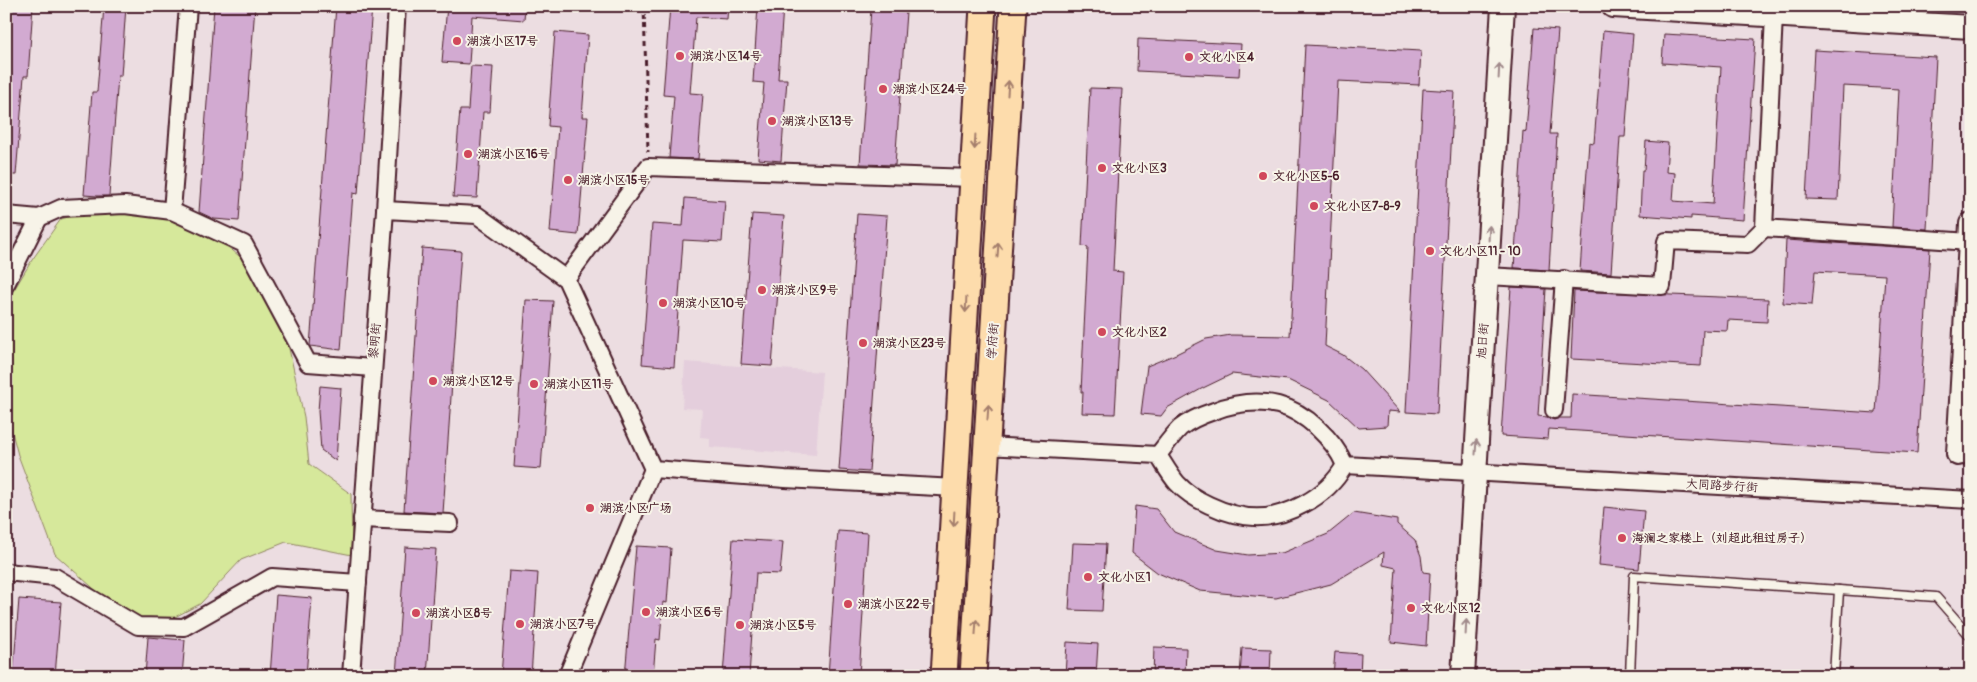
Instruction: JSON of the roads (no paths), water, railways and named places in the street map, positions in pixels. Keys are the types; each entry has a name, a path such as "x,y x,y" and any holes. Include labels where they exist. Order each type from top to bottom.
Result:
{"main road":[{"path":"944,676 983,6"},
{"name":"学府街","path":"973,676 1014,6"},
{"name":"旭日街","path":"1463,676 1503,6"},
{"path":"1614,6 1971,27"},
{"path":"1958,454 1967,370 1970,233"},
{"path":"950,590 956,600 964,602 978,592"}],"street":[{"path":"172,210 188,6"},
{"name":"黎明街","path":"351,676 386,210 398,6"},
{"path":"1487,276 1662,286 1666,241 1748,244 1764,228 1774,15"},
{"path":"566,279 648,167 973,178"},
{"path":"6,216 39,218 61,208 125,204 172,210 244,244 308,363 373,368"},
{"path":"386,210 477,215 566,279 653,470 567,676"},
{"path":"6,284 39,218"},
{"path":"1764,228 1970,233"},
{"path":"1554,410 1564,279"},
{"path":"1253,402 1279,405 1295,412 1332,442 1344,465 1330,486 1289,512 1272,517 1247,518 1224,512 1197,499 1178,484 1158,455 1180,428 1201,415 1230,405 1253,402"},
{"path":"986,446 1158,455"},
{"name":"大同路步行街","path":"1344,465 1971,500"},
{"path":"653,470 956,488"},
{"path":"362,519 450,522"},
{"path":"6,572 55,577 138,626 184,628 272,577 358,583"}],"lane":[{"path":"1647,676 1630,675 1634,576 1936,597 1971,637"},
{"path":"1834,676 1839,590"}],"place":[{"name":"湖滨小区17号","path":"457,41"},
{"name":"湖滨小区14号","path":"680,56"},
{"name":"文化小区4","path":"1189,57"},
{"name":"湖滨小区24号","path":"883,89"},
{"name":"湖滨小区13号","path":"772,121"},
{"name":"湖滨小区16号","path":"468,154"},
{"name":"文化小区3","path":"1102,168"},
{"name":"文化小区5-6","path":"1263,176"},
{"name":"湖滨小区15号","path":"568,180"},
{"name":"文化小区7-8-9","path":"1314,206"},
{"name":"文化小区11 - 10","path":"1430,251"},
{"name":"湖滨小区9号","path":"762,290"},
{"name":"湖滨小区10号","path":"663,303"},
{"name":"文化小区2","path":"1102,332"},
{"name":"湖滨小区23号","path":"863,343"},
{"name":"湖滨小区12号","path":"433,381"},
{"name":"湖滨小区11号","path":"534,384"},
{"name":"湖滨小区广场","path":"590,508"},
{"name":"海澜之家楼上（刘超此租过房子）","path":"1622,538"},
{"name":"文化小区1","path":"1088,577"},
{"name":"湖滨小区22号","path":"848,604"},
{"name":"文化小区12","path":"1411,608"},
{"name":"湖滨小区6号","path":"646,612"},
{"name":"湖滨小区8号","path":"416,613"},
{"name":"湖滨小区7号","path":"520,624"},
{"name":"湖滨小区5号","path":"740,625"}]}
